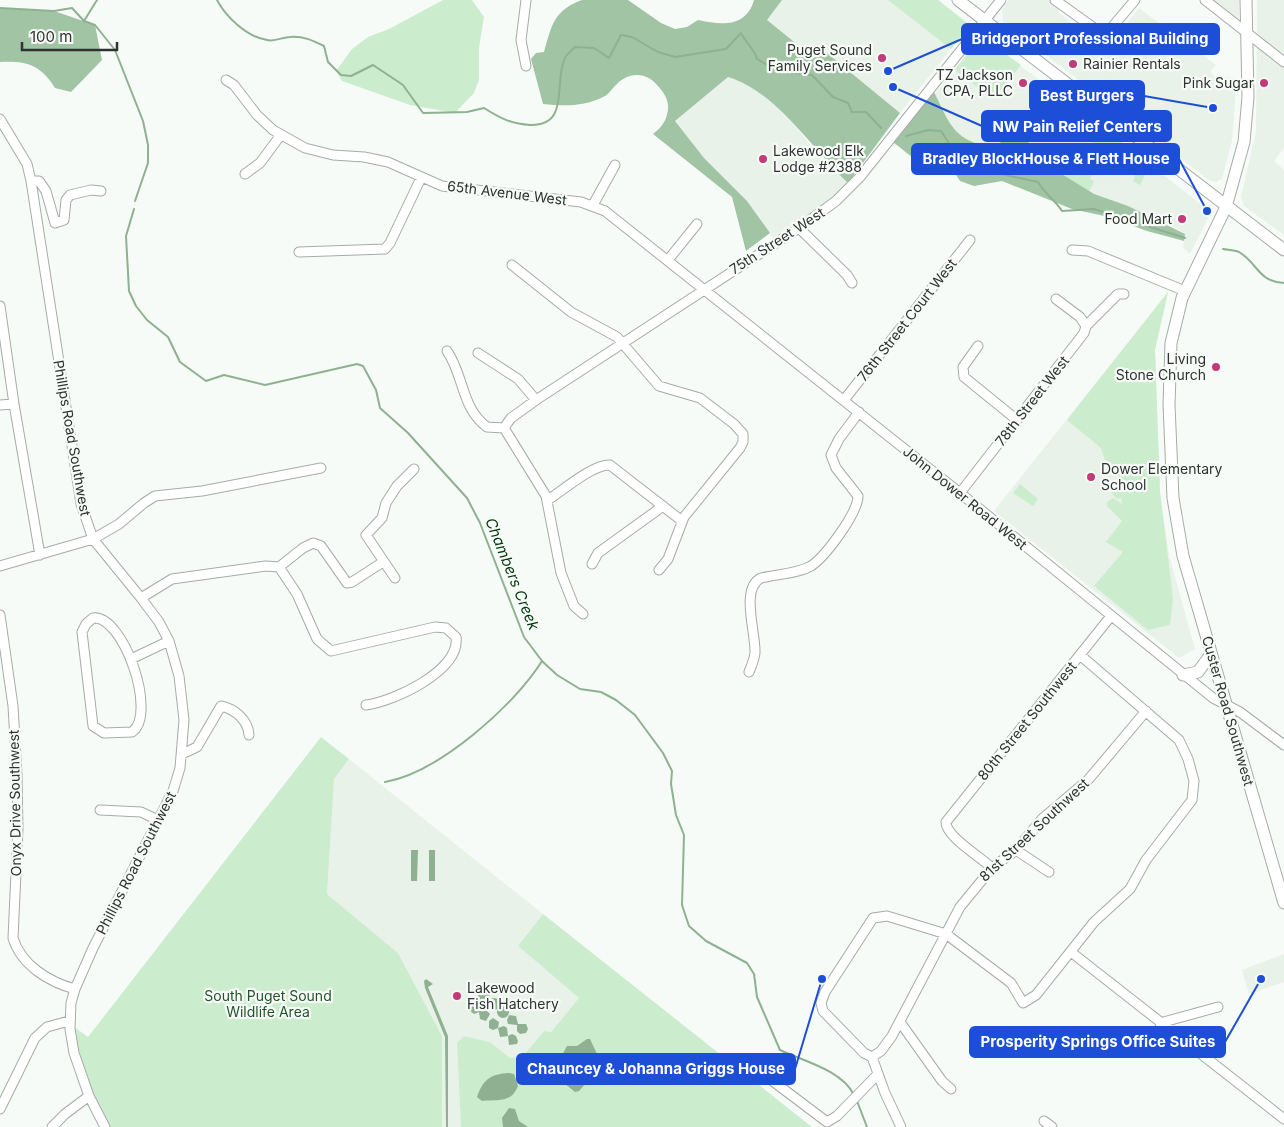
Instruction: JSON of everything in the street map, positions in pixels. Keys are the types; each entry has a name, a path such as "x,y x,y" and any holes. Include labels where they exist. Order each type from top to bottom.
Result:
{"main road":[{"path":"958,0 1284,250"},
{"name":"Custer Road Southwest","path":"1246,0 1245,32 1248,64 1247,117 1244,142 1226,207 1185,291 1175,323 1169,367 1173,498 1183,556 1284,903"},
{"path":"1183,675 1198,672 1211,654"}],"street":[{"path":"526,0 521,40 526,66"},
{"name":"75th Street West","path":"504,428 510,418 536,400 799,228 835,202 860,177 1001,0"},
{"path":"1055,0 1097,32 1105,33 1115,25 1135,0"},
{"path":"1205,0 1284,62"},
{"name":"65th Avenue West","path":"226,80 234,85 257,115 280,136 323,153 364,156 388,162 442,186 462,190 593,205 610,214 704,289"},
{"name":"Phillips Road Southwest","path":"0,119 26,164 30,181 81,504 93,539 159,622 169,641 176,660 182,696 182,754 173,791 74,989 69,1021 74,1053 89,1096 105,1127"},
{"path":"244,174 260,163 280,136"},
{"path":"593,205 615,165"},
{"path":"299,252 385,249 390,243 421,178"},
{"path":"30,181 39,181 44,186 55,223 61,223 64,220 66,200 70,195 91,190 101,191"},
{"path":"668,260 697,224"},
{"path":"799,228 847,275 852,283"},
{"name":"76th Street Court West","path":"844,400 970,240"},
{"path":"1072,250 1088,251 1185,291"},
{"path":"512,266 564,307 613,334 623,343 650,378 659,386 700,398 738,428 744,439 738,451 682,521 668,558 659,570"},
{"name":"John Dower Road West","path":"704,289 960,493 1212,698 1240,712 1284,745"},
{"path":"1056,299 1080,317 1086,326"},
{"path":"0,306 14,404 40,554"},
{"name":"78th Street West","path":"960,493 1084,333 1086,326 1103,310"},
{"path":"978,346 966,362 963,373 967,380 1017,420"},
{"path":"447,350 457,366 465,398 477,416 490,428 504,428 548,500 553,504 565,562 581,612"},
{"path":"478,353 518,379 536,400"},
{"path":"0,405 14,404"},
{"path":"749,672 755,653 751,606 751,588 754,582 761,578 812,565 828,548 856,507 858,496 836,468 831,455 839,439 859,412"},
{"path":"548,500 592,471 608,464 618,469 682,521"},
{"path":"0,566 93,539 119,524 155,496 202,490 321,468"},
{"path":"395,578 367,537 367,532 382,518 386,504 397,486 414,469"},
{"path":"592,564 598,553 664,506"},
{"path":"141,598 172,579 266,566 280,566 303,548 313,543 321,546 342,578 349,583 383,562"},
{"path":"280,566 305,611 317,640 331,651 435,627 446,628 456,637 455,646 448,661 436,674 405,693 366,705"},
{"name":"Onyx Drive Southwest","path":"0,615 13,706 17,776 18,829 13,938 21,954 48,979 74,989"},
{"name":"80th Street Southwest","path":"992,868 952,834 946,826 946,822 1111,616"},
{"path":"93,618 106,620 131,659 137,679 142,719 134,732 104,733 96,728 92,721 82,632 86,624 93,618"},
{"path":"131,659 169,641"},
{"path":"901,1127 872,1057 864,1053 823,1011 821,1004 825,992 873,918 886,916 946,934 1011,983 1022,1003 1041,989 1094,922 1130,889 1146,860 1189,805 1194,794 1194,781 1182,745 1080,655"},
{"path":"182,754 197,747 216,710 222,706 243,719 249,735"},
{"name":"81st Street Southwest","path":"872,1057 885,1047 900,1022 962,903 992,868 1016,850 1042,819 1088,780 1146,712"},
{"path":"100,810 141,812 158,820"},
{"path":"1016,850 1049,872"},
{"path":"1071,952 1284,1119"},
{"path":"1160,1023 1218,1007"},
{"path":"0,1109 35,1038 47,1027 69,1021"},
{"path":"900,1022 942,1081 951,1089"},
{"path":"770,1079 822,1121 830,1122 878,1074"},
{"path":"52,1127 65,1114 89,1096"}],"shaded area":[{"path":"582,0 628,0 661,23 675,29 687,27 698,20 715,23 732,22 745,16 754,0 782,0 767,20 814,58 822,49 900,113 848,183 778,108 746,84 728,77 675,121 704,158 747,201 770,233 746,251 732,197 653,134 665,120 668,106 667,99 653,81 637,75 627,77 607,95 588,103 573,105 543,104 531,59 536,53 544,52 552,27 559,14 572,4"},
{"path":"782,0 938,0 966,22 968,28 900,113 822,49 815,59 767,20"},
{"path":"1009,0 1067,0 1058,12 1105,50 1139,8 1216,65 1210,72 1214,76 1237,78 1232,141 1222,179 1216,182 1210,181 1003,22 1002,9"},
{"path":"1213,0 1239,0 1239,21"},
{"path":"1257,0 1284,0 1284,148 1274,161 1284,170 1284,235 1244,206 1241,197 1256,132"},
{"path":"0,8 54,11 95,25 102,60 71,92 55,88 38,69 25,63 0,62"},
{"path":"983,38 1104,128 1207,209 1208,218 1190,254 1183,248 1185,234 1176,228 1105,204 916,118 977,41"},
{"path":"728,77 741,81 760,92 783,112 824,161 848,183 831,200 773,238 747,201 704,158 675,121"},
{"path":"933,90 950,123 962,136 971,141 997,149 1003,137 1009,116 1015,116 1019,132 1039,152 1036,158 1094,194 1128,206 1185,234 1184,241 1147,231 1109,217 1072,209 1002,181 974,186 960,181 947,161 931,164 918,161 893,142"},
{"name":"Dower Elementary School","path":"1168,292 1155,350 1160,492 1169,555 1195,649 1179,658 994,511"},
{"name":"Lakewood Fish Hatchery","path":"349,759 543,914 518,946 579,998 551,1032 544,1031 522,1057 510,1058 490,1042 465,1036 457,1043 461,1127 442,1127 442,1036 398,953 327,894 334,779"},
{"path":"411,850 418,850 417,881 411,881"},
{"path":"429,850 435,850 435,881 429,881"},
{"path":"1284,954 1284,982 1249,994 1242,970"},
{"path":"426,979 433,984 428,987 448,1036 448,1127 446,1127 445,1037 425,988 424,981"},
{"path":"484,990 490,996 484,1002 478,996"},
{"path":"494,998 500,1004 494,1010 488,1004"},
{"path":"476,1002 480,1006 479,1011 486,1010 490,1014 486,1021 480,1019 479,1012 474,1014 469,1010 470,1004"},
{"path":"503,1006 509,1012 503,1018 497,1012"},
{"path":"509,1015 516,1016 518,1024 526,1024 528,1029 526,1033 520,1034 517,1031 517,1025 508,1024"},
{"path":"493,1018 499,1022 498,1028 493,1030 489,1028 489,1021"},
{"path":"504,1026 507,1028 508,1036 500,1037 498,1028"},
{"path":"512,1034 516,1036 517,1044 509,1045 508,1036"},
{"path":"590,1039 597,1054 583,1066 588,1081 579,1091 575,1092 552,1073 550,1065 560,1059 567,1046 577,1046"},
{"path":"509,1073 514,1074 518,1086 512,1096 503,1100 482,1101 477,1097 488,1079"},
{"path":"509,1108 515,1109 519,1121 528,1127 503,1127 502,1118"}],"green space":[{"path":"443,0 472,0 484,17 479,48 479,80 474,93 455,113 410,105 342,81 336,71 352,49 368,37 389,29"},
{"path":"888,0 938,0 966,22 967,29 951,49"},
{"path":"983,38 1021,65 993,99 955,70 977,41"},
{"path":"1104,128 1150,165 1140,185 1133,181 1136,173 1125,168 1123,171 1100,162 1090,178 1094,182 1088,193 1065,177"},
{"path":"1168,292 1155,350 1160,492 1173,598 1170,625 1148,630 1094,586 1123,552 1106,542 1122,521 1107,506 1107,502 1113,498 1122,504 1121,498 1117,499 1111,492 1121,479 1105,460 1101,448 1067,420"},
{"path":"1020,484 1038,499 1033,506 1013,493"},
{"name":"South Puget Sound Wildlife Area","path":"321,737 349,759 334,779 327,894 398,953 442,1036 442,1127 108,1127 91,1090 73,1026 88,1037"},
{"path":"543,914 812,1127 461,1127 457,1043 464,1036 490,1042 510,1058 522,1057 544,1031 551,1032 579,998 518,946"}],"waterway":[{"path":"84,21 97,0"},
{"path":"217,0 226,13 252,35 267,40 299,37 324,46 328,62 341,75 351,76 373,65 403,85 423,113 467,112 484,108 511,122 530,125 543,123 551,118 556,111 562,68 566,57 575,47 594,48 609,58 621,35 632,37 658,52 675,57 726,49 741,33 757,59 769,66 794,73 812,75 833,97 848,103 852,112 866,112 881,128"},
{"name":"Chambers Creek","path":"0,8 54,11 72,8 84,21 95,25 115,50 143,121 148,145 148,163 135,201"},
{"path":"906,136 928,130 941,131 964,166 1038,182 1062,211 1094,209 1185,238"},
{"name":"Chambers Creek","path":"134,209 126,236 129,291 136,306 147,320 168,337 180,362 206,381 224,375 265,385 357,364 363,366 376,390 380,408 408,433 467,498 480,523 524,637 542,661 557,675 580,689 601,692 616,700 635,715 663,753 672,771 671,784 676,815 684,835 682,905 689,926 706,941 747,963 754,974 757,997 780,1050 821,1067 841,1079 854,1095"},
{"path":"1223,249 1239,252 1263,275 1275,282 1284,283"},
{"path":"385,782 406,776 428,766 451,752 494,717 513,698 542,661"},
{"name":"Chambers Creek","path":"857,1101 867,1127"}],"place":[{"name":"Puget Sound Family Services","path":"882,58"},
{"name":"Rainier Rentals","path":"1073,64"},
{"name":"Bridgeport Professional Building","path":"888,71"},
{"name":"TZ Jackson CPA, PLLC","path":"1023,83"},
{"name":"Pink Sugar","path":"1264,83"},
{"name":"NW Pain Relief Centers","path":"893,87"},
{"name":"Best Burgers","path":"1213,108"},
{"name":"Lakewood Elk Lodge #2388","path":"763,159"},
{"name":"Bradley BlockHouse & Flett House","path":"1207,211"},
{"name":"Food Mart","path":"1182,219"},
{"name":"Living Stone Church","path":"1216,367"},
{"name":"Dower Elementary School","path":"1091,477"},
{"name":"Chauncey & Johanna Griggs House","path":"822,979"},
{"name":"Prosperity Springs Office Suites","path":"1261,979"},
{"name":"Lakewood Fish Hatchery","path":"457,996"}]}
